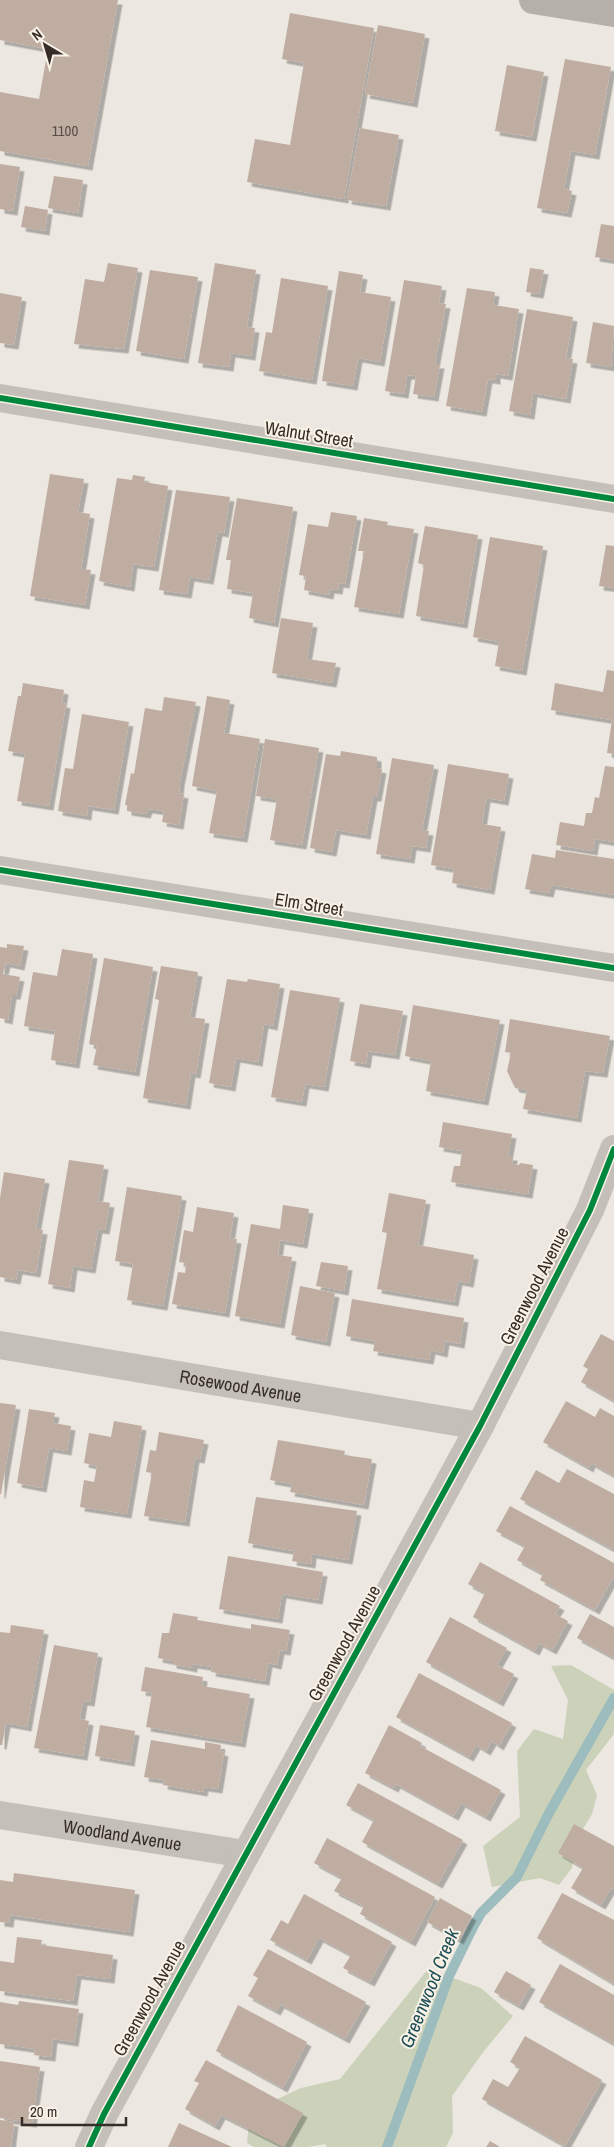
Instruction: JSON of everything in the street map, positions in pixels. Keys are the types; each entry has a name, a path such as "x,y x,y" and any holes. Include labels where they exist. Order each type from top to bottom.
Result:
{"street":[{"path":"533,0 614,13"},
{"name":"Walnut Street","path":"0,398 614,499"},
{"name":"Elm Street","path":"0,870 614,968"},
{"name":"Greenwood Avenue","path":"89,2147 104,2114 480,1426 590,1210 614,1149"},
{"name":"Rosewood Avenue","path":"0,1345 480,1426"},
{"name":"Woodland Avenue","path":"0,1815 245,1854"}],"green space":[{"path":"571,1665 614,1690 614,1734 586,1770 597,1795 592,1814 576,1841 572,1868 559,1885 540,1878 492,1887 483,1846 520,1817 517,1751 534,1729 563,1739 568,1700 551,1666"},
{"path":"428,1969 481,1988 513,2016 484,2051 452,2096 453,2133 446,2147 327,2147 325,2144 308,2147 254,2147 247,2143 250,2112 301,2088 340,2079"}],"building":[{"path":"0,0 118,0 88,166 0,151 0,92 39,99 48,49 0,40"},
{"path":"290,13 374,28 344,199 247,182 255,139 290,145 304,63 282,59"},
{"path":"378,25 425,34 413,103 365,94"},
{"path":"565,59 611,67 595,155 571,151 564,189 572,191 567,213 537,208"},
{"path":"507,65 544,72 532,137 495,131"},
{"path":"360,128 399,135 386,206 347,200"},
{"path":"0,164 20,167 13,211 0,209"},
{"path":"54,176 83,180 78,213 48,208"},
{"path":"25,206 48,210 45,231 21,227"},
{"path":"601,224 614,226 614,260 595,257"},
{"path":"108,263 138,268 124,349 74,344 85,279 104,282"},
{"path":"215,263 256,270 247,327 255,328 251,356 231,353 229,367 198,363"},
{"path":"530,268 544,270 539,294 526,292"},
{"path":"150,270 198,277 184,359 136,351"},
{"path":"339,271 363,275 360,292 391,297 380,362 358,358 353,386 322,381"},
{"path":"281,278 328,286 312,380 259,371 266,332 272,333"},
{"path":"404,280 442,286 439,303 446,304 435,364 440,364 434,397 413,394 416,376 407,375 404,394 385,391"},
{"path":"467,288 495,292 493,305 519,309 508,376 496,374 496,380 488,379 482,412 446,406"},
{"path":"0,293 22,297 14,345 0,343"},
{"path":"527,309 573,317 566,358 573,359 566,399 533,393 530,415 509,411"},
{"path":"593,322 614,326 611,367 586,363"},
{"path":"50,474 84,479 78,512 90,514 81,569 91,570 85,605 30,596"},
{"path":"133,475 145,477 144,482 168,486 154,567 133,564 130,587 99,581 117,478 132,480"},
{"path":"176,490 230,497 224,533 218,532 209,580 190,577 187,594 159,590"},
{"path":"237,498 293,507 274,623 249,618 253,593 227,589 231,560 226,560"},
{"path":"331,512 357,516 345,584 339,583 338,590 330,589 329,595 304,590 306,576 299,575 308,524 328,527"},
{"path":"364,518 388,522 387,525 414,529 399,614 354,607 364,551 358,551"},
{"path":"425,526 478,535 463,624 416,616 424,565 418,563"},
{"path":"490,537 543,546 522,671 495,666 499,642 473,637"},
{"path":"606,545 614,546 614,588 599,586"},
{"path":"281,618 313,623 307,659 336,663 332,683 272,673"},
{"path":"607,670 614,671 614,754 607,753 612,720 551,710 555,683 603,692"},
{"path":"23,683 64,690 62,703 66,704 49,806 17,801 25,754 8,751 18,696 21,696"},
{"path":"207,696 230,700 224,733 260,739 243,838 209,833 217,791 192,786"},
{"path":"164,697 196,702 180,782 179,793 184,794 179,825 162,822 164,811 148,809 146,814 127,811 127,805 125,805 131,773 134,774 145,708 162,711"},
{"path":"82,714 129,722 114,810 88,806 87,816 58,811 65,768 73,769"},
{"path":"265,739 319,748 302,845 270,840 277,799 256,796"},
{"path":"341,751 377,757 377,768 382,769 377,797 373,797 366,835 336,830 332,852 310,848 326,754 340,756"},
{"path":"392,758 434,765 422,830 429,831 426,848 412,846 410,859 376,854"},
{"path":"448,764 509,774 504,801 486,798 482,824 501,827 490,890 452,883 454,869 431,865"},
{"path":"605,766 614,767 614,842 595,839 593,851 556,845 560,822 584,826 586,813 592,813 595,797 599,798"},
{"path":"556,850 614,859 614,895 551,885 549,893 525,889 532,854 555,858"},
{"path":"7,944 24,946 20,966 6,963 3,974 20,977 16,995 12,995 8,1020 0,1018 0,947 7,948"},
{"path":"62,949 93,954 75,1064 51,1060 55,1031 24,1026 33,972 57,976"},
{"path":"104,958 153,967 135,1072 93,1065 97,1046 89,1044"},
{"path":"161,966 198,972 190,1017 205,1019 196,1074 191,1073 186,1105 143,1098 159,1000 155,999"},
{"path":"227,979 247,982 248,979 280,984 273,1026 264,1024 258,1062 236,1058 231,1087 209,1083"},
{"path":"290,990 340,998 324,1087 305,1084 302,1102 271,1097"},
{"path":"360,1004 403,1011 395,1055 368,1051 366,1064 350,1061"},
{"path":"413,1005 500,1020 484,1101 426,1091 431,1061 405,1056"},
{"path":"510,1019 610,1036 603,1073 585,1071 577,1118 523,1109 527,1090 515,1088 507,1071 511,1053 505,1052"},
{"path":"443,1122 512,1134 508,1156 513,1156 512,1164 533,1165 528,1194 451,1182 454,1166 460,1166 462,1151 439,1147"},
{"path":"69,1160 104,1165 98,1201 110,1203 105,1230 98,1229 91,1269 73,1266 70,1288 48,1284"},
{"path":"4,1172 45,1179 36,1229 43,1230 36,1273 18,1270 16,1280 0,1277 0,1198"},
{"path":"127,1187 182,1196 163,1306 127,1300 133,1264 115,1261"},
{"path":"389,1193 426,1200 418,1245 474,1255 469,1283 458,1281 454,1302 377,1289 387,1233 382,1232"},
{"path":"283,1205 309,1209 303,1244 280,1240 278,1255 292,1257 280,1324 235,1316 251,1224 280,1229"},
{"path":"197,1207 234,1213 230,1238 237,1239 225,1313 172,1304 178,1272 185,1273 186,1263 179,1262 184,1230 193,1232"},
{"path":"321,1262 348,1266 344,1291 316,1286"},
{"path":"300,1286 335,1293 326,1342 291,1335"},
{"path":"352,1299 464,1318 460,1344 445,1341 443,1353 431,1350 429,1360 373,1351 375,1341 346,1336"},
{"path":"601,1334 614,1341 614,1401 581,1382 588,1369 583,1366"},
{"path":"566,1401 595,1417 600,1408 614,1416 614,1476 591,1463 589,1468 543,1442"},
{"path":"0,1403 16,1405 1,1494 0,1494"},
{"path":"29,1409 55,1413 53,1423 71,1426 67,1451 49,1448 42,1488 17,1483"},
{"path":"114,1421 142,1426 127,1514 80,1507 84,1480 94,1482 97,1466 84,1463 89,1433 111,1437"},
{"path":"159,1432 204,1440 200,1459 195,1458 185,1522 144,1516 152,1473 146,1472 150,1450 156,1451"},
{"path":"278,1440 345,1451 344,1455 372,1459 364,1505 290,1492 292,1484 270,1480"},
{"path":"567,1469 614,1494 614,1550 520,1499 536,1470 559,1483"},
{"path":"256,1497 357,1511 348,1560 312,1554 311,1564 292,1561 294,1551 248,1543"},
{"path":"510,1506 614,1563 614,1576 595,1610 540,1580 543,1574 517,1560 525,1546 496,1531"},
{"path":"228,1556 323,1572 318,1600 282,1594 278,1619 219,1609"},
{"path":"480,1562 560,1606 555,1614 568,1621 552,1650 539,1643 535,1651 473,1617 485,1593 468,1584"},
{"path":"173,1613 198,1617 197,1620 251,1629 251,1624 290,1630 286,1651 280,1650 277,1665 268,1663 265,1681 211,1672 212,1667 193,1664 193,1668 172,1664 172,1661 158,1658 162,1633 169,1633"},
{"path":"590,1614 614,1627 614,1658 577,1638"},
{"path":"450,1617 507,1648 497,1665 514,1674 499,1702 426,1662"},
{"path":"11,1625 44,1630 27,1727 6,1723 2,1745 0,1745 0,1632 10,1633"},
{"path":"54,1645 98,1653 90,1702 83,1701 80,1719 89,1721 83,1756 34,1748"},
{"path":"145,1667 203,1677 202,1686 250,1694 241,1743 146,1727 152,1693 141,1691"},
{"path":"419,1673 512,1723 499,1746 492,1741 486,1751 476,1745 469,1757 396,1717"},
{"path":"100,1725 135,1731 130,1762 95,1756"},
{"path":"389,1725 422,1743 420,1746 501,1790 486,1817 461,1803 454,1816 396,1784 394,1788 365,1773"},
{"path":"151,1740 205,1749 205,1742 221,1745 220,1751 224,1752 218,1789 204,1787 203,1792 163,1785 164,1780 144,1777"},
{"path":"358,1783 463,1840 438,1884 362,1842 374,1820 346,1805"},
{"path":"574,1824 614,1846 614,1889 611,1888 601,1905 571,1888 583,1868 558,1853"},
{"path":"327,1838 435,1897 411,1942 360,1914 364,1906 334,1891 342,1878 314,1863"},
{"path":"14,1873 135,1890 129,1932 10,1915 9,1923 0,1922 0,1880 13,1882"},
{"path":"562,1893 614,1920 614,1984 537,1938"},
{"path":"304,1894 392,1942 370,1982 343,1968 351,1955 319,1938 307,1960 270,1940 281,1920 288,1924"},
{"path":"440,1898 472,1916 459,1940 427,1922"},
{"path":"17,1937 42,1940 41,1945 113,1955 110,1979 77,1975 73,2001 0,1991 0,1961 14,1963"},
{"path":"268,1949 366,2002 345,2039 280,2004 276,2011 248,1996 258,1978 253,1975"},
{"path":"560,1964 614,1995 614,2044 539,2002"},
{"path":"506,1971 531,1985 519,2006 494,1992"},
{"path":"19,2001 79,2009 74,2042 53,2039 51,2057 34,2055 35,2049 0,2044 0,2002 18,2005"},
{"path":"238,2005 307,2042 283,2088 216,2051"},
{"path":"525,2036 602,2080 565,2146 482,2099 493,2079 508,2087 520,2068 510,2062"},
{"path":"206,2060 303,2113 284,2147 221,2115 215,2126 185,2109 199,2083 194,2081"},
{"path":"0,2061 40,2067 32,2123 0,2118"},
{"path":"0,2120 14,2122 11,2147 0,2147"},
{"path":"179,2123 232,2147 168,2147"},
{"path":"490,2141 500,2147 486,2147"}],"waterway":[{"name":"Greenwood Creek","path":"387,2147 449,1976 473,1927 481,1913 517,1877 549,1813 614,1698"}],"cycle path":[{"path":"0,398 614,499"},
{"path":"0,870 614,968"},
{"path":"89,2147 104,2114 480,1426 590,1210 614,1149"}]}
